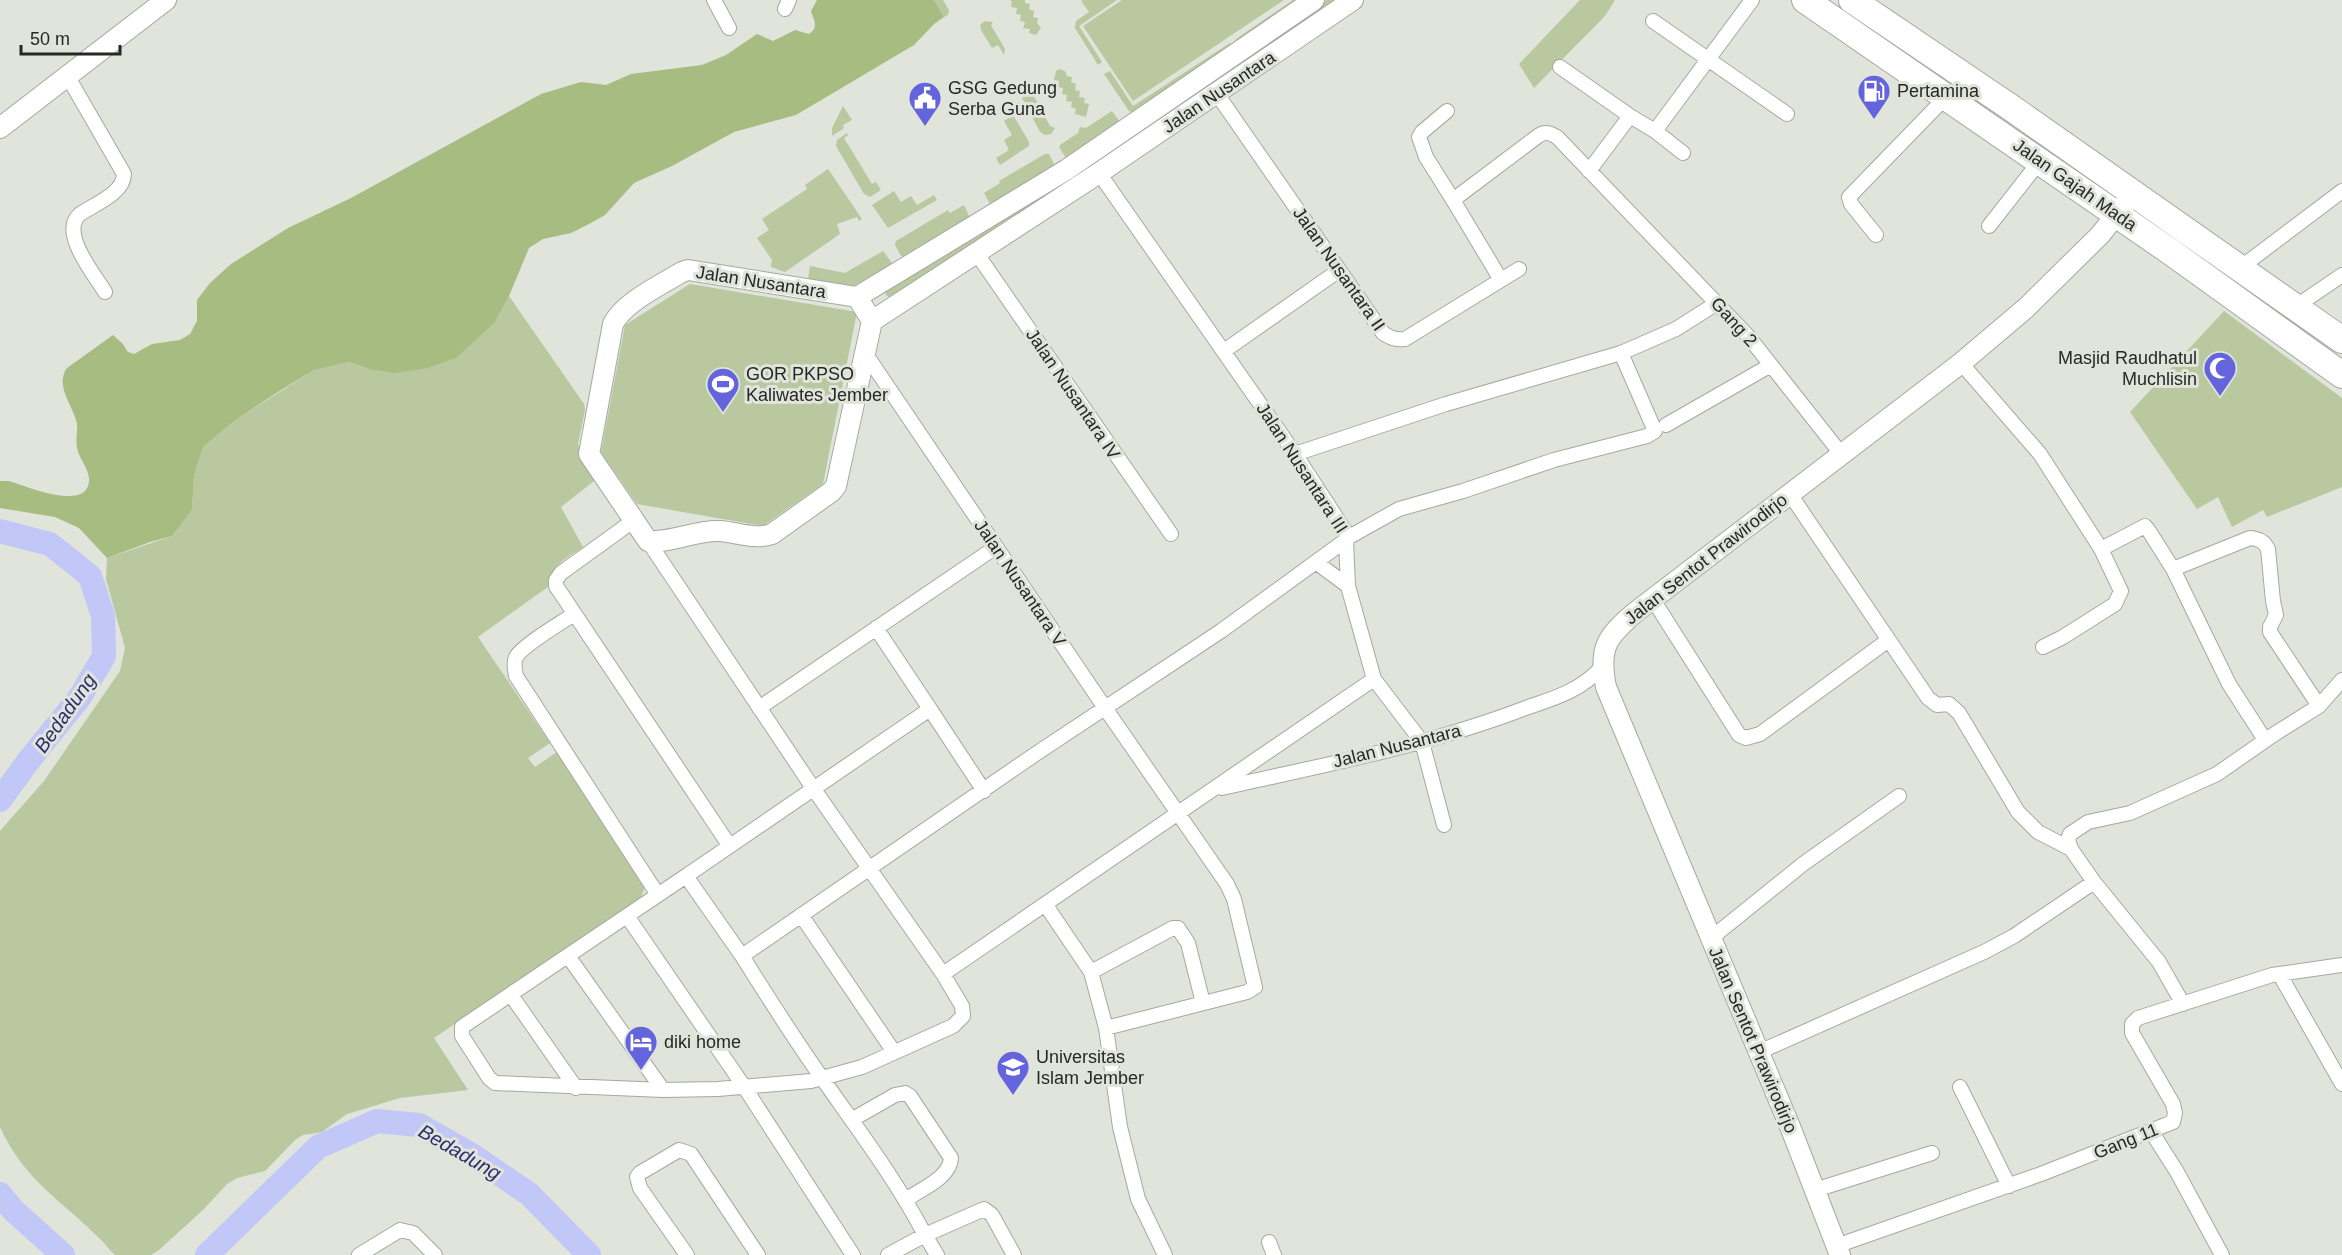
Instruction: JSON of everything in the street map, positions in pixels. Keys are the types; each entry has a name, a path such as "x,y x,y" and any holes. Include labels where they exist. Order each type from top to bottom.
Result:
{"highway":[{"name":"Jalan Gajah Mada","path":"1805,0 2117,214 2342,375"},
{"name":"Jalan Gajah Mada","path":"1852,0 2013,109 2342,340"}],"street":[{"path":"714,0 729,28"},
{"name":"Jalan Nusantara","path":"648,541 589,454 613,324 619,313 688,270 857,297 1035,190 1314,0"},
{"name":"Jalan Nusantara","path":"872,321 1100,173 1353,0"},
{"path":"1655,131 1710,60 1752,0"},
{"path":"0,128 161,2"},
{"path":"1653,21 1787,114"},
{"path":"1560,67 1655,131 1683,153"},
{"path":"68,77 124,174 124,182 119,188 75,218 73,227 76,244 105,292"},
{"name":"Jalan Nusantara II","path":"1217,94 1383,333 1396,340 1405,339 1501,280"},
{"path":"1876,235 1851,204 1849,197 1946,97"},
{"path":"1447,111 1419,137 1426,157 1501,280 1519,269"},
{"path":"1589,171 1630,116"},
{"name":"Gang 2","path":"1453,200 1543,133 1557,137 1717,303 1771,365 1842,455"},
{"path":"1989,226 2040,161"},
{"name":"Jalan Nusantara III","path":"1100,173 1295,454 1348,539 1348,586 1374,679 1422,742 1444,825"},
{"path":"1035,190 1047,208"},
{"path":"2241,268 2342,191"},
{"name":"Jalan Sentot Prawirodirjo","path":"1838,1250 1759,1052 1606,687 1602,667 1607,643 1614,631 1652,598 1961,363 2026,308 2100,235 2133,194"},
{"name":"Jalan Nusantara IV","path":"977,254 1171,534"},
{"path":"1224,351 1338,271"},
{"path":"2295,307 2342,275"},
{"path":"648,541 665,542 710,531 763,537 772,534 831,492 836,486 872,321 857,297"},
{"path":"1295,454 1446,404 1621,352 1676,329 1717,303"},
{"path":"741,956 1221,631 1348,539 1399,509 1463,491 1554,460 1655,432 1621,352"},
{"name":"Jalan Nusantara V","path":"865,353 1231,891 1255,987 1247,992 1203,1003"},
{"path":"1961,363 2040,454 2101,549 2121,591 2118,600 2063,637 2043,647"},
{"path":"1666,425 1771,365"},
{"path":"1790,494 1887,641 1928,698 1937,705 1949,704 1959,713 2018,812 2038,832 2071,849"},
{"path":"633,521 557,577 556,586 729,845"},
{"path":"2101,549 2145,526 2173,569 2229,684 2265,740"},
{"path":"2173,569 2250,538 2265,543 2268,549 2276,615 2270,632 2319,706"},
{"path":"648,541 813,788 943,974 962,1006 963,1016 953,1026 862,1067 822,1079 745,1088 663,1090 495,1083 489,1078 460,1031 465,1025 511,995 729,845 813,788 930,709"},
{"path":"759,708 996,547"},
{"path":"1317,563 1348,586"},
{"path":"1652,598 1739,735 1746,738 1760,734 1887,641"},
{"path":"574,614 516,657 514,666 516,676 658,895"},
{"path":"876,628 984,790"},
{"path":"1576,689 1593,677 1602,667"},
{"path":"943,974 1374,679"},
{"path":"2183,1004 2159,962 2094,882 2071,849 2068,840 2070,834 2088,822 2130,813 2217,774 2319,706 2342,680"},
{"path":"1576,689 1606,687"},
{"name":"Jalan Nusantara","path":"1214,790 1422,742 1478,726 1576,689"},
{"path":"1710,939 1803,864 1899,796"},
{"path":"686,876 822,1079 853,1119 906,1199 936,1255"},
{"path":"1759,1052 1984,952 2014,936 2094,882"},
{"path":"1045,904 1091,972 1106,1028 1120,1127 1138,1199 1165,1255"},
{"path":"801,915 894,1052"},
{"path":"627,916 745,1088 853,1255"},
{"path":"1091,972 1173,928 1178,928 1188,943 1203,1003 1106,1028"},
{"path":"568,956 663,1090"},
{"name":"Gang 11","path":"1838,1250 2173,1122 2175,1113 2173,1104 2132,1033 2132,1024 2138,1018 2272,975 2342,965"},
{"path":"2280,975 2342,1084"},
{"path":"511,995 576,1088"},
{"path":"1960,1087 2009,1186"},
{"path":"853,1119 896,1095 905,1093 910,1096 951,1158 950,1166 945,1174 906,1199"},
{"path":"2151,1131 2177,1172 2222,1255"},
{"path":"687,1255 640,1188 637,1177 679,1150 691,1154 758,1255"},
{"path":"1815,1190 1932,1153"},
{"path":"888,1255 984,1209 992,1215 1014,1255"},
{"path":"358,1255 400,1230 413,1233 435,1255"}],"green space":[{"path":"817,0 934,0 944,17 914,45 796,115 734,132 672,166 634,183 605,215 571,233 543,239 529,248 509,296 495,322 456,358 427,368 395,373 369,369 349,362 314,370 234,421 203,447 194,476 192,510 172,536 107,558 79,528 55,517 0,508 0,481 9,481 56,495 80,494 87,489 89,478 77,448 77,423 63,387 64,374 67,368 113,335 128,352 134,354 152,344 180,340 190,334 197,321 197,300 210,283 231,264 288,228 351,198 541,94 581,82 606,85 631,74 702,65 726,55 757,34 773,41 795,30 809,34 815,26 811,11"},
{"path":"934,0 943,0 949,10 948,15 944,17"},
{"path":"1009,0 1025,0 1025,3 1030,4 1029,9 1034,11 1033,17 1038,18 1037,23 1041,28 1036,35 1029,33 1030,29 1023,28 1025,22 1020,21 1021,15 1016,14 1017,8 1011,7 1012,1"},
{"path":"1117,0 1079,26 1102,62 1098,65 1075,28 1076,21 1089,12 1081,1"},
{"path":"1122,0 1284,0 1133,101 1083,26"},
{"path":"1293,0 1300,0 1238,42 1236,39"},
{"path":"1326,0 1339,0 1154,127 1050,194 1050,190"},
{"path":"1580,0 1615,0 1605,16 1534,88 1519,64"},
{"path":"985,21 993,22 991,25 1005,49 1004,55 998,45 992,48 981,30 980,25"},
{"path":"1230,43 1232,46 1133,113 1129,111 1104,74 1110,71 1133,106"},
{"path":"1059,69 1072,77 1071,82 1076,84 1075,90 1080,91 1079,97 1085,98 1084,103 1089,104 1086,117 1075,114 1076,109 1071,107 1072,102 1066,101 1067,95 1062,94 1063,88 1058,87 1059,81 1054,80 1056,71"},
{"path":"1025,90 1032,93 1050,126 1055,128 1051,134 1045,135 1040,132 1022,98 1027,95"},
{"path":"843,106 852,120 832,136 832,128"},
{"path":"1112,111 1120,122 1066,158 1060,145 1078,133 1080,127 1086,128"},
{"path":"1013,115 1029,142 1029,146 1000,165 996,158 1009,150 1004,140 1012,135 1004,121"},
{"path":"847,133 848,135 844,138 872,184 876,182 881,190 870,197 864,194 836,146 837,140"},
{"path":"1045,154 1049,154 1055,166 990,204 984,193 1000,183 999,181"},
{"path":"828,169 862,219 859,221 857,217 837,224 840,234 785,272 771,267 772,260 757,238 769,230 762,219 807,189 805,185"},
{"path":"894,191 901,202 911,196 917,205 934,195 937,200 888,228 872,205"},
{"path":"964,205 970,218 905,256 901,256 895,245 896,241 948,210 950,213"},
{"path":"1023,205 1027,210 891,298 886,295 885,291"},
{"path":"883,251 892,263 891,265 851,287 808,279 810,266 845,273"},
{"name":"GOR PKPSO Kaliwates Jember","path":"690,284 857,312 823,484 763,526 637,504 601,452 625,325"},
{"path":"509,296 584,404 585,410 578,444 594,481 561,507 583,547 557,567 552,577 552,584 478,637 550,743 528,758 535,767 557,752 645,885 641,898 434,1038 468,1090 400,1098 347,1114 322,1132 303,1135 295,1140 265,1171 237,1178 227,1184 204,1209 151,1255 115,1255 32,1175 20,1161 0,1127 0,831 44,781 120,671 125,648 106,579 107,558 172,536 192,510 194,476 203,447 234,421 314,370 349,362 369,369 495,322"},
{"path":"2224,311 2342,398 2342,487 2267,517 2263,510 2232,527 2218,497 2197,509 2130,412"}],"waterway":[{"name":"Bedadung","path":"0,531 50,544 90,576 103,616 104,656 80,697 0,800"},
{"name":"Bedadung","path":"207,1255 318,1147 377,1121 419,1125 472,1155 529,1194 589,1255"},
{"name":"Bedadung","path":"0,1194 13,1210 63,1255"}],"place":[{"name":"Pertamina","path":"1874,120"},
{"name":"GSG Gedung Serba Guna","path":"925,127"},
{"name":"Masjid Raudhatul Muchlisin","path":"2220,397"},
{"name":"GOR PKPSO Kaliwates Jember","path":"723,413"},
{"name":"diki home","path":"641,1071"},
{"name":"Universitas Islam Jember","path":"1013,1096"}]}
